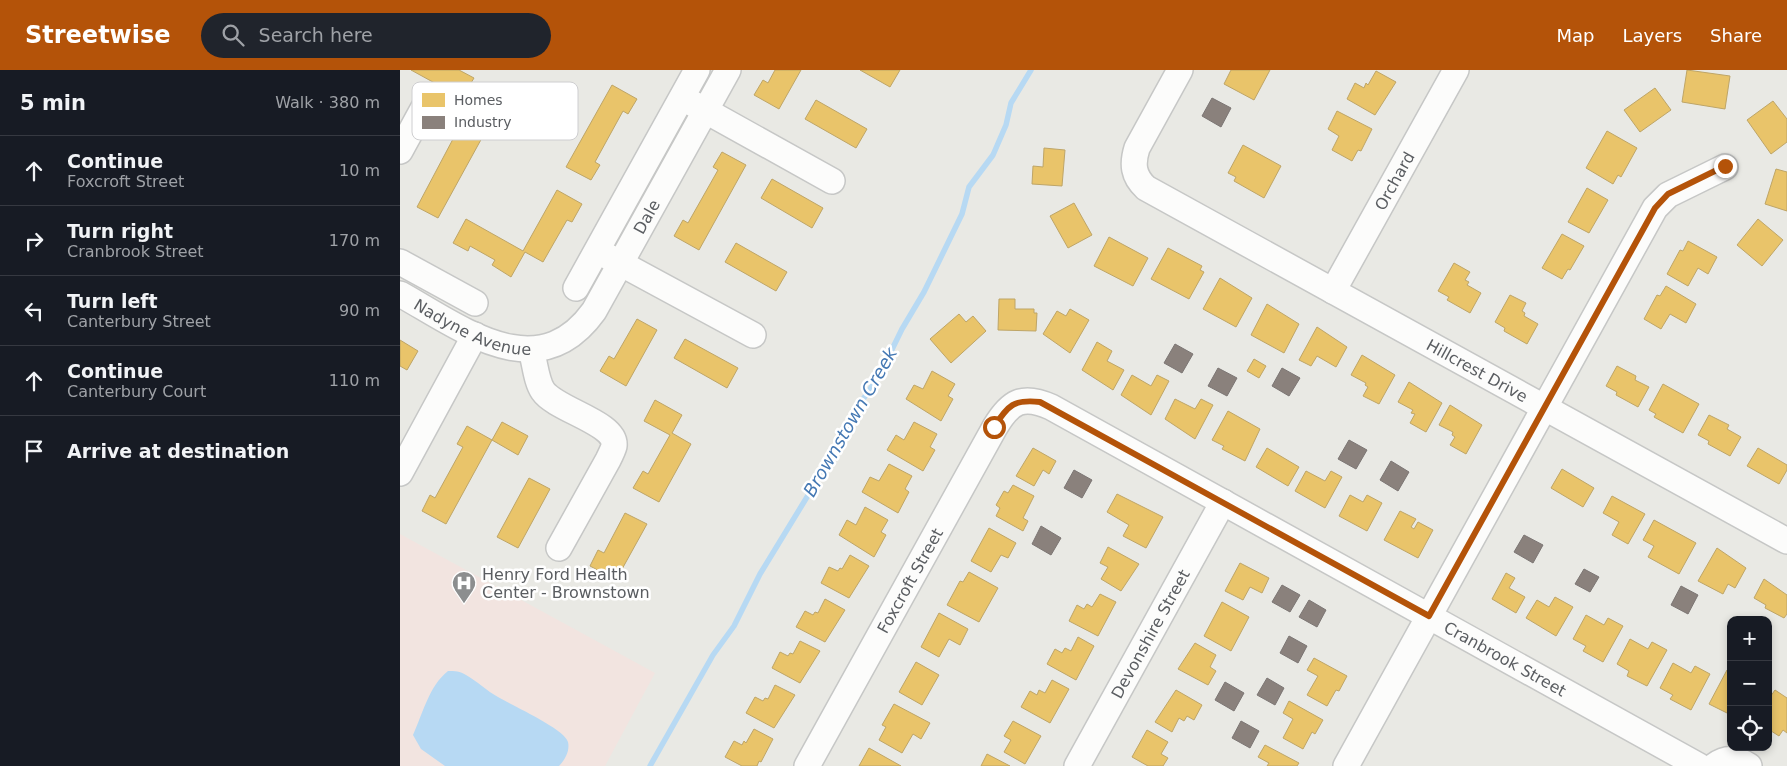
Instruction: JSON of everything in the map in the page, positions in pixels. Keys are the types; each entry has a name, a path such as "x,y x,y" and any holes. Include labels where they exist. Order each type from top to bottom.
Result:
{"street":[{"path":"576,288 697,70"},
{"name":"Dale","path":"540,348 563,340 587,321 728,70"},
{"name":"Hillcrest Drive","path":"1180,70 1137,148 1133,160 1134,173 1146,188 1787,541"},
{"name":"Orchard","path":"1333,292 1456,70"},
{"path":"682,97 832,181"},
{"path":"400,151 412,129"},
{"path":"1346,766 1655,208 1668,194 1725,166"},
{"path":"596,251 753,335"},
{"path":"400,262 475,303"},
{"name":"Nadyne Avenue","path":"400,294 475,335 513,350 540,348"},
{"path":"400,473 475,335"},
{"path":"540,348 542,390 562,406 604,428 613,440 614,446 558,548"},
{"name":"Cranbrook Street","path":"1021,401 1040,402 1051,407 1699,766"},
{"name":"Foxcroft Street","path":"807,766 994,427 1007,409 1021,401"},
{"name":"Devonshire Street","path":"1077,766 1223,502"},
{"path":"1714,766 1731,759 1749,766"}],"shaded area":[{"name":"Henry Ford Health Center - Brownstown","path":"400,534 655,673 605,766 400,766"}],"water":[{"path":"448,671 464,674 494,695 558,731 568,742 568,749 561,764 559,766 445,766 421,749 413,735 431,692 441,677"}],"building: Homes":[{"path":"411,70 459,70 474,78 472,82 433,82"},
{"path":"775,70 801,70 779,109 754,95 763,80 768,83"},
{"path":"860,70 900,70 890,87"},
{"path":"1231,70 1270,70 1254,100 1224,84"},
{"path":"1687,70 1730,76 1725,109 1682,102"},
{"path":"1376,71 1396,82 1375,115 1347,99 1355,83 1364,88 1366,83 1368,85"},
{"path":"612,85 637,99 628,114 623,111 595,162 600,165 591,180 566,167"},
{"path":"1655,88 1671,110 1640,132 1624,110"},
{"path":"816,100 867,129 856,148 805,119"},
{"path":"1773,101 1787,119 1787,142 1771,154 1747,120"},
{"path":"1337,111 1372,129 1361,151 1358,150 1352,161 1332,150 1339,136 1328,129"},
{"path":"1607,131 1637,148 1621,177 1618,175 1613,184 1586,168"},
{"path":"452,140 481,140 438,218 417,207"},
{"path":"1243,145 1281,166 1264,198 1234,181 1236,177 1228,173"},
{"path":"1044,148 1065,150 1062,186 1032,184 1033,166 1043,167"},
{"path":"722,152 746,165 699,250 674,236 683,220 688,223 718,170 713,167"},
{"path":"1776,169 1787,172 1787,211 1765,204"},
{"path":"772,179 823,208 812,228 761,198"},
{"path":"1587,188 1608,200 1589,233 1568,222"},
{"path":"557,190 582,204 572,222 567,220 543,262 525,252 511,277 492,265 495,260 470,246 468,251 453,243 466,219 523,251"},
{"path":"1074,203 1092,235 1068,248 1050,216"},
{"path":"1758,219 1783,240 1762,266 1737,245"},
{"path":"1562,234 1584,246 1570,270 1568,269 1562,279 1542,268"},
{"path":"1109,237 1148,258 1133,286 1094,266"},
{"path":"1688,241 1717,257 1708,274 1698,268 1688,286 1667,274 1680,250 1683,251"},
{"path":"736,243 787,272 776,291 725,262"},
{"path":"1168,248 1202,266 1200,270 1204,272 1189,299 1151,279"},
{"path":"1454,263 1470,272 1465,280 1469,282 1467,285 1481,293 1470,313 1447,300 1449,297 1438,291"},
{"path":"1220,278 1252,298 1236,327 1203,309"},
{"path":"1666,286 1696,304 1686,323 1670,314 1661,329 1644,319 1657,295 1660,296"},
{"path":"1510,295 1526,303 1522,311 1525,313 1524,316 1538,324 1527,344 1504,331 1505,328 1495,322"},
{"path":"999,299 1015,299 1015,309 1034,309 1034,313 1037,313 1036,331 998,330"},
{"path":"1267,304 1299,324 1284,353 1251,335"},
{"path":"1070,309 1089,320 1070,353 1043,334 1057,311 1066,316"},
{"path":"959,314 966,322 973,316 986,331 951,363 930,339"},
{"path":"637,319 657,330 626,386 600,371 609,356 614,359"},
{"path":"1317,327 1347,347 1336,367 1317,356 1311,366 1299,360"},
{"path":"685,339 738,368 727,388 674,358"},
{"path":"400,340 418,351 407,370 400,366"},
{"path":"1097,342 1112,351 1107,361 1124,370 1113,390 1082,370"},
{"path":"1362,355 1395,375 1379,404 1363,396 1368,387 1365,385 1366,383 1351,375"},
{"path":"1254,359 1266,366 1259,378 1247,371"},
{"path":"1617,366 1636,376 1635,380 1649,387 1638,407 1616,395 1617,392 1606,386"},
{"path":"932,371 955,384 948,396 953,399 941,421 906,399 914,385 923,389"},
{"path":"1132,375 1151,386 1157,375 1169,381 1151,415 1121,395"},
{"path":"1409,382 1442,403 1426,432 1410,423 1415,414 1411,413 1413,410 1398,402"},
{"path":"1663,384 1699,404 1683,433 1654,417 1656,414 1649,410"},
{"path":"1175,399 1195,409 1201,399 1213,405 1195,439 1165,419"},
{"path":"655,400 682,415 672,433 691,444 659,502 633,488 643,471 648,474 670,435 644,421"},
{"path":"1450,405 1482,425 1466,454 1450,445 1455,437 1452,435 1453,432 1439,425"},
{"path":"1228,411 1260,429 1245,461 1222,449 1224,446 1212,440"},
{"path":"1709,415 1729,425 1727,429 1741,437 1730,456 1708,444 1709,441 1698,435"},
{"path":"502,422 528,436 518,455 492,440"},
{"path":"914,422 937,434 930,447 935,450 923,471 887,450 896,435 904,440"},
{"path":"467,426 492,440 446,524 422,511 430,495 435,498 463,447 457,444"},
{"path":"1033,448 1056,461 1049,474 1043,470 1034,486 1016,476"},
{"path":"1267,448 1299,467 1288,486 1256,467"},
{"path":"1758,448 1787,465 1787,470 1779,484 1747,466"},
{"path":"889,464 912,476 905,489 909,492 898,513 862,492 870,477 879,481"},
{"path":"1562,469 1594,488 1583,507 1551,488"},
{"path":"1306,471 1325,481 1331,471 1342,477 1325,508 1295,491"},
{"path":"529,478 550,489 518,548 497,537"},
{"path":"1013,485 1034,496 1023,518 1028,521 1023,531 996,516 1000,508 996,505 1004,491 1008,493"},
{"path":"1117,494 1163,517 1146,548 1123,536 1129,525 1107,512"},
{"path":"1350,495 1363,502 1367,495 1382,503 1367,531 1339,516"},
{"path":"1612,496 1645,514 1628,544 1612,535 1619,522 1603,513"},
{"path":"865,507 888,520 881,532 886,535 874,557 839,535 847,520 856,525"},
{"path":"1400,511 1416,519 1411,527 1414,529 1418,522 1433,530 1418,558 1384,540"},
{"path":"625,513 647,524 616,580 590,566 598,550 604,553"},
{"path":"1654,520 1696,543 1679,574 1648,557 1654,546 1643,540"},
{"path":"989,528 1016,543 1008,558 1001,555 991,572 971,561"},
{"path":"1108,547 1139,564 1121,591 1101,579 1108,567 1100,563"},
{"path":"1717,548 1746,568 1735,588 1728,584 1723,594 1698,581"},
{"path":"850,555 869,566 849,598 821,583 829,567 838,571 840,568 842,569"},
{"path":"1240,563 1269,578 1262,593 1250,587 1243,600 1225,591"},
{"path":"969,572 998,588 979,622 947,605 960,581 963,582"},
{"path":"1506,573 1515,578 1509,588 1525,597 1516,613 1492,599"},
{"path":"1764,579 1787,595 1787,614 1784,618 1765,608 1766,605 1754,598"},
{"path":"1100,594 1116,602 1098,636 1069,621 1077,605 1084,609 1087,604 1092,607"},
{"path":"1555,597 1573,607 1556,636 1526,618 1537,600 1549,607"},
{"path":"825,599 845,610 825,642 796,627 805,611 813,615 815,612 818,613"},
{"path":"1222,602 1249,617 1231,651 1204,636"},
{"path":"939,613 968,629 960,645 949,639 939,657 921,647"},
{"path":"1586,615 1604,625 1608,618 1623,626 1603,662 1583,651 1586,646 1573,639"},
{"path":"1078,637 1094,646 1076,680 1047,664 1055,649 1062,653 1065,648 1071,651"},
{"path":"1630,639 1648,649 1652,642 1667,650 1647,686 1627,676 1629,671 1617,664"},
{"path":"800,641 820,651 800,683 772,668 780,652 788,656 790,653 793,654"},
{"path":"1195,643 1216,655 1210,667 1216,671 1208,685 1178,669"},
{"path":"1314,658 1347,676 1339,691 1336,690 1327,706 1307,695 1318,676 1307,670"},
{"path":"916,662 939,675 922,705 899,692"},
{"path":"1673,663 1691,673 1695,666 1710,674 1691,710 1670,699 1673,695 1660,688"},
{"path":"1727,670 1727,713 1709,704"},
{"path":"1052,680 1069,689 1050,723 1021,707 1030,691 1037,695 1039,690 1045,693"},
{"path":"775,685 795,695 774,728 746,713 755,697 763,701 765,698 768,699"},
{"path":"1176,690 1202,705 1194,720 1187,716 1184,721 1179,718 1172,732 1155,722"},
{"path":"1775,690 1787,698 1787,733 1783,730 1779,736 1772,732 1772,694"},
{"path":"1289,701 1323,720 1315,734 1312,732 1303,749 1283,738 1293,719 1283,713"},
{"path":"894,704 930,723 921,739 913,734 902,753 879,740 886,727 882,725"},
{"path":"1013,721 1041,736 1025,764 1004,752 1011,740 1004,736"},
{"path":"754,729 773,739 757,766 742,766 725,757 734,741 742,745 744,741 746,743"},
{"path":"1147,730 1168,742 1161,754 1168,758 1163,766 1148,766 1132,757"},
{"path":"1265,745 1299,763 1297,766 1267,766 1269,763 1258,757"},
{"path":"869,748 901,766 859,766"},
{"path":"987,754 1010,766 981,766"}],"building: Industry":[{"path":"1212,98 1231,108 1221,127 1202,116"},
{"path":"1175,344 1193,354 1182,373 1164,363"},
{"path":"1218,368 1237,378 1227,396 1208,386"},
{"path":"1282,368 1300,378 1289,396 1272,386"},
{"path":"1349,440 1367,450 1356,469 1338,459"},
{"path":"1391,461 1409,472 1398,491 1380,480"},
{"path":"1074,470 1092,480 1082,498 1064,488"},
{"path":"1041,526 1061,538 1051,555 1032,544"},
{"path":"1524,535 1543,545 1533,563 1514,552"},
{"path":"1584,569 1599,577 1590,592 1575,584"},
{"path":"1282,585 1300,595 1290,612 1272,602"},
{"path":"1681,586 1698,595 1688,614 1671,605"},
{"path":"1309,600 1326,610 1317,627 1299,617"},
{"path":"1289,636 1307,646 1298,663 1280,653"},
{"path":"1267,678 1284,688 1275,705 1257,695"},
{"path":"1225,682 1244,693 1234,711 1215,700"},
{"path":"1241,721 1259,731 1250,748 1232,738"}],"waterway":[{"name":"Brownstown Creek","path":"650,766 713,655 734,626 760,574 818,479 857,408 879,376 902,329 924,292 962,214 969,187 993,155 1006,125 1011,103 1031,70"}],"place":[{"name":"Henry Ford Health Center - Brownstown","path":"464,604"}],"route":[{"path":"994,427 1000,417 1013,404 1021,401 1040,402 1429,616 1554,387 1655,208 1668,194 1725,166"}]}
